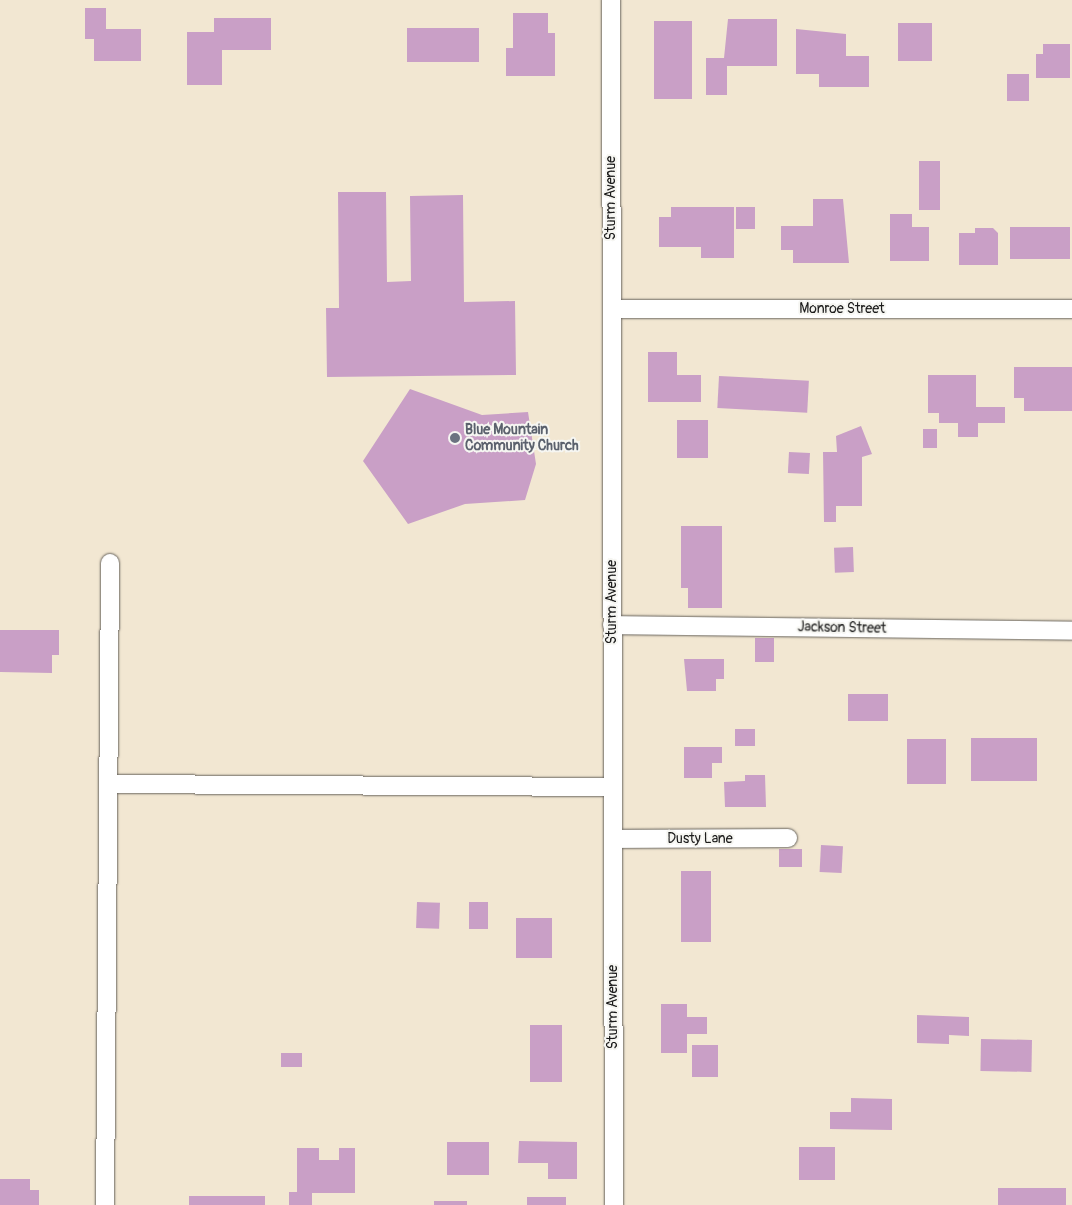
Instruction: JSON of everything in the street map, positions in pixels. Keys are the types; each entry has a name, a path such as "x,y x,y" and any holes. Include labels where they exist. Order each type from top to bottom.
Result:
{"street":[{"name":"Sturm Avenue","path":"611,0 614,1205"},
{"name":"Monroe Street","path":"612,309 1072,309"},
{"path":"105,1205 110,563"},
{"name":"Jackson Street","path":"612,625 1072,631"},
{"path":"109,784 613,787"},
{"name":"Dusty Lane","path":"613,839 788,838"}],"building":[{"path":"85,8 106,8 106,29 141,29 141,61 94,61 94,39 85,39"},
{"path":"513,13 548,13 548,33 555,33 555,76 506,76 506,48 513,48"},
{"path":"214,18 271,18 271,50 222,50 222,85 187,85 187,32 214,32"},
{"path":"728,19 777,19 777,66 727,66 727,95 706,95 706,58 724,58"},
{"path":"654,21 692,21 692,99 654,99"},
{"path":"898,23 932,23 932,61 898,61"},
{"path":"407,28 479,28 479,62 407,62"},
{"path":"796,29 846,34 846,56 869,56 869,87 819,87 819,74 796,74"},
{"path":"1043,44 1070,44 1070,78 1036,78 1036,54 1043,54"},
{"path":"1007,74 1029,74 1029,101 1007,101"},
{"path":"919,161 940,161 940,210 919,210"},
{"path":"338,192 386,192 387,282 411,281 410,196 463,195 464,302 515,301 516,375 327,377 326,308 339,308"},
{"path":"813,199 843,199 849,263 793,263 793,250 781,250 781,226 813,226"},
{"path":"671,207 734,207 734,258 701,258 701,247 659,247 659,217 671,217"},
{"path":"736,207 755,207 755,229 736,229"},
{"path":"890,214 912,214 912,227 929,227 929,261 890,261"},
{"path":"1010,227 1070,227 1070,259 1010,259"},
{"path":"975,228 993,228 998,233 998,265 959,265 959,233 975,233"},
{"path":"648,352 677,352 677,375 701,375 701,402 648,402"},
{"path":"1014,367 1072,367 1072,411 1024,411 1024,398 1014,398"},
{"path":"928,375 976,375 976,407 1005,407 1005,423 978,423 978,437 958,437 958,423 939,423 939,413 928,413"},
{"path":"719,376 809,381 807,413 717,408"},
{"name":"Blue Mountain Community Church","path":"410,389 482,415 528,412 536,464 525,500 465,504 408,524 363,461"},
{"path":"677,420 708,420 708,458 677,458"},
{"path":"861,426 872,454 862,457 862,506 836,506 836,522 824,522 823,452 837,452 836,436"},
{"path":"923,429 937,429 937,448 923,448"},
{"path":"789,452 810,453 809,474 788,473"},
{"path":"681,526 722,526 722,608 688,608 688,588 681,588"},
{"path":"853,547 854,572 835,573 834,548"},
{"path":"0,630 59,630 59,655 52,655 52,673 0,672"},
{"path":"755,638 774,638 774,662 755,662"},
{"path":"684,659 724,659 724,679 716,679 716,691 687,691"},
{"path":"848,694 888,694 888,721 848,721"},
{"path":"735,729 755,729 755,746 735,746"},
{"path":"971,738 1037,738 1037,781 971,781"},
{"path":"907,739 946,739 946,784 907,784"},
{"path":"684,747 722,747 722,763 712,763 712,778 684,778"},
{"path":"745,775 765,775 766,807 725,807 724,782 745,781"},
{"path":"821,845 843,846 842,873 820,872"},
{"path":"779,849 802,849 802,867 779,867"},
{"path":"681,871 711,871 711,942 681,942"},
{"path":"417,902 440,903 439,929 416,928"},
{"path":"469,902 488,902 488,929 469,929"},
{"path":"516,918 552,918 552,958 516,958"},
{"path":"661,1004 687,1004 687,1017 707,1017 707,1034 687,1034 687,1053 661,1053"},
{"path":"917,1015 969,1017 969,1036 949,1035 949,1044 917,1043"},
{"path":"530,1025 562,1025 562,1082 530,1082"},
{"path":"981,1039 1032,1040 1031,1072 980,1071"},
{"path":"692,1045 718,1045 718,1077 692,1077"},
{"path":"281,1053 302,1053 302,1067 281,1067"},
{"path":"851,1098 892,1099 892,1130 830,1129 830,1112 851,1112"},
{"path":"519,1141 577,1142 577,1179 548,1179 548,1163 518,1163"},
{"path":"447,1142 489,1142 489,1175 447,1175"},
{"path":"799,1147 835,1147 835,1180 799,1180"},
{"path":"297,1148 319,1148 319,1160 339,1160 339,1148 355,1148 355,1193 312,1193 312,1205 289,1205 289,1192 297,1192"},
{"path":"0,1179 30,1179 30,1190 39,1190 39,1205 0,1205"},
{"path":"998,1188 1066,1188 1066,1205 998,1205"},
{"path":"189,1196 265,1196 265,1205 189,1205"},
{"path":"527,1197 566,1197 566,1205 527,1205"},
{"path":"434,1201 467,1201 467,1205 434,1205"}],"place":[{"name":"Blue Mountain Community Church","path":"455,438"}]}
